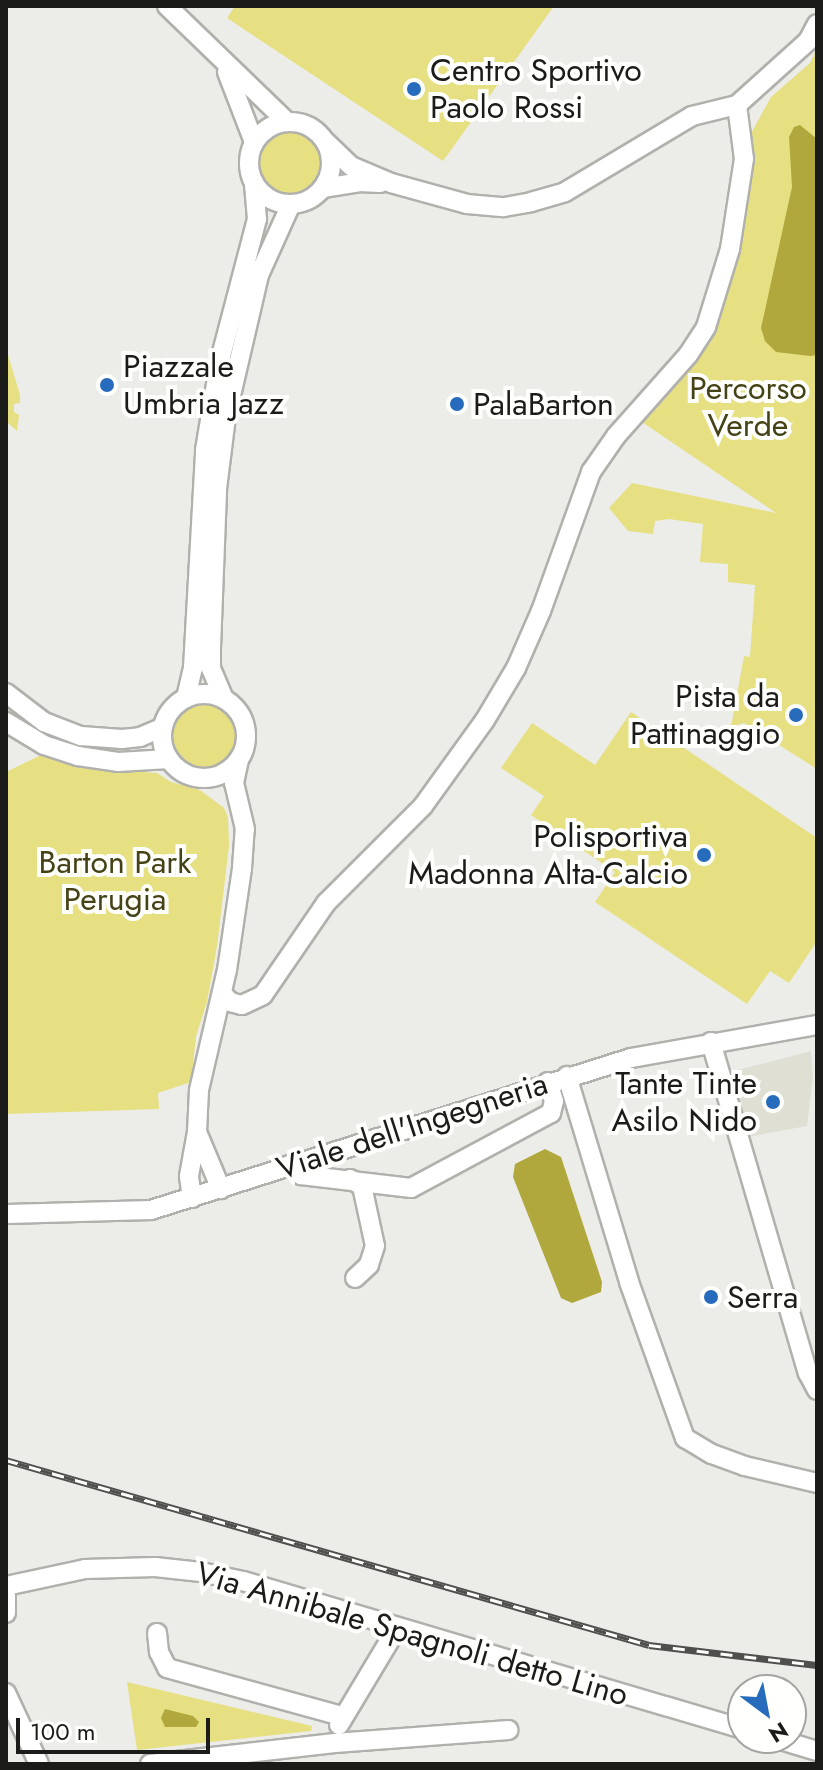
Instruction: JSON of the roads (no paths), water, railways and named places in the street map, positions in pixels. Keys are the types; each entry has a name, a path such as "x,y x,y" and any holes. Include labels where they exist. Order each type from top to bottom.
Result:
{"street":[{"path":"167,6 287,122"},
{"path":"254,142 274,125 287,122 309,126 351,166 391,183 467,204 504,207 531,202 565,192 692,116 737,105 814,34"},
{"path":"186,698 193,668 205,450 220,360 257,219 254,182 249,169 254,142 238,94 218,55"},
{"path":"222,993 230,1002 242,1005 263,995 326,903 423,806 485,720 516,668 541,611 591,472 616,436 688,355 706,327 730,249 744,159 737,105"},
{"path":"323,188 331,166 326,142"},
{"path":"254,182 270,198 291,204 303,202 323,188 359,182 391,183"},
{"path":"192,1198 189,1176 197,1132 199,1090 222,993 242,868 245,829 234,783 246,732 243,719 224,699 211,669 217,489 226,417 259,275 291,204"},
{"path":"6,693 44,722 81,736 122,739 163,727"},
{"path":"224,699 212,694 186,698 176,705 163,727 164,749 169,759 186,773 207,777 220,775 239,759"},
{"path":"6,722 44,745 78,756 118,762 169,759"},
{"path":"207,777 236,800"},
{"name":"Viale dell'Ingegneria","path":"6,1214 151,1210 567,1076 711,1042 817,1025"},
{"path":"711,1042 808,1373 817,1390"},
{"path":"567,1076 629,1282 685,1438 712,1454 745,1466 817,1483"},
{"path":"289,1165 301,1175 411,1188 551,1113 554,1101 548,1082"},
{"path":"197,1132 221,1189"},
{"path":"350,1179 362,1186 375,1246 369,1265 355,1278"},
{"name":"Via Annibale Spagnoli detto Lino","path":"6,1599 30,1581 62,1573 115,1567 201,1572 243,1581 727,1724"},
{"path":"335,1743 341,1716 397,1628"},
{"path":"157,1633 159,1652 167,1668 341,1716"},
{"path":"6,1693 39,1764"},
{"path":"150,1764 335,1743 509,1730"}],"railway":[{"path":"6,1460 649,1645 817,1665"}],"place":[{"name":"Centro Sportivo Paolo Rossi","path":"414,89"},
{"name":"Piazzale Umbria Jazz","path":"107,385"},
{"name":"PalaBarton","path":"457,404"},
{"name":"Pista da Pattinaggio","path":"796,715"},
{"name":"Polisportiva Madonna Alta-Calcio","path":"704,855"},
{"name":"Tante Tinte Asilo Nido","path":"773,1102"},
{"name":"Serra","path":"711,1297"}],"park label":[{"name":"Percorso Verde","path":"748,408"},
{"name":"Barton Park Perugia","path":"115,882"}]}
